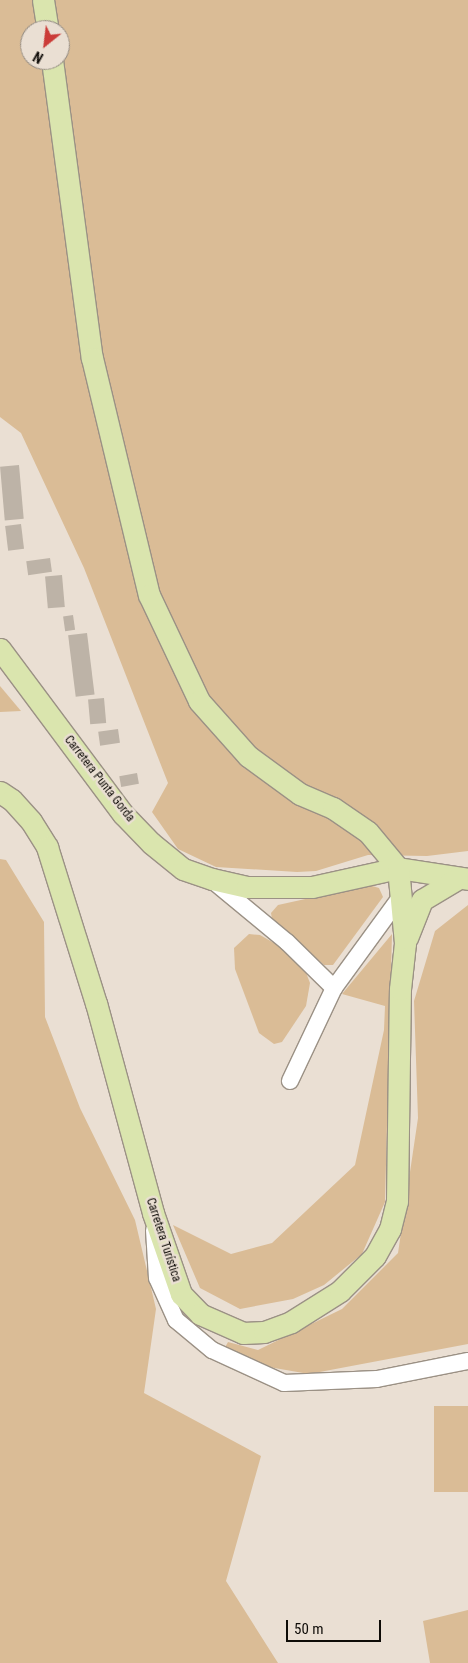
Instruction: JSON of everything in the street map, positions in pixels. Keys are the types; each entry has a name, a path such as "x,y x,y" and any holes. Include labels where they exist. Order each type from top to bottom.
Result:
{"main road":[{"path":"44,0 47,20"},
{"path":"53,70 92,358 148,595 198,701 248,756 300,794 334,808 368,832 398,868 463,879"},
{"name":"Carretera Punta Gorda","path":"0,649 124,814 151,843 183,869 212,879 247,886 312,887 398,868"},
{"name":"Carretera Turística","path":"0,792 25,814 48,847 96,1003 153,1213 181,1294 200,1314 224,1327 243,1333 264,1332 316,1308 358,1275 375,1256 390,1230 397,1201 400,989 405,943 398,868"},
{"path":"405,943 422,900 463,879"}],"street":[{"path":"212,879 287,942 334,988"},
{"path":"290,1081 334,988 400,896"},
{"path":"153,1213 157,1278 176,1320 212,1350 284,1383 377,1379 468,1361"}],"shaded area":[{"path":"0,0 468,0 468,851 427,856 368,855 316,871 297,872 216,867 178,849 152,812 168,783 84,568 21,433 0,417"},
{"path":"0,686 21,711 0,712"},
{"path":"0,859 6,860 44,922 45,1017 80,1108 135,1220 156,1309 144,1393 261,1456 226,1581 278,1663 0,1663"},
{"path":"369,885 379,888 383,897 333,965 324,965 272,919 271,913 278,905"},
{"path":"468,905 468,1344 309,1374 263,1366 223,1351 228,1342 258,1350 342,1309 398,1253 418,1118 414,1001 435,931"},
{"path":"249,934 260,935 281,947 305,970 310,983 306,1006 282,1042 274,1044 259,1033 235,969 234,948"},
{"path":"392,934 385,1202 362,1254 324,1285 293,1299 240,1309 200,1288 173,1225 231,1254 272,1243 355,1165 384,1030 385,1006 342,994"},
{"path":"434,1406 468,1406 468,1492 434,1492"},
{"path":"468,1610 468,1663 430,1663 423,1621"}],"building":[{"path":"19,465 24,519 5,520 0,467"},
{"path":"21,524 24,549 8,551 5,526"},
{"path":"50,558 52,572 28,575 26,561"},
{"path":"62,575 65,607 48,608 45,576"},
{"path":"73,615 75,630 65,631 63,616"},
{"path":"87,633 95,695 76,697 68,635"},
{"path":"104,698 106,723 90,724 88,699"},
{"path":"118,729 120,743 100,746 98,732"},
{"path":"137,773 139,784 121,787 119,776"}]}
